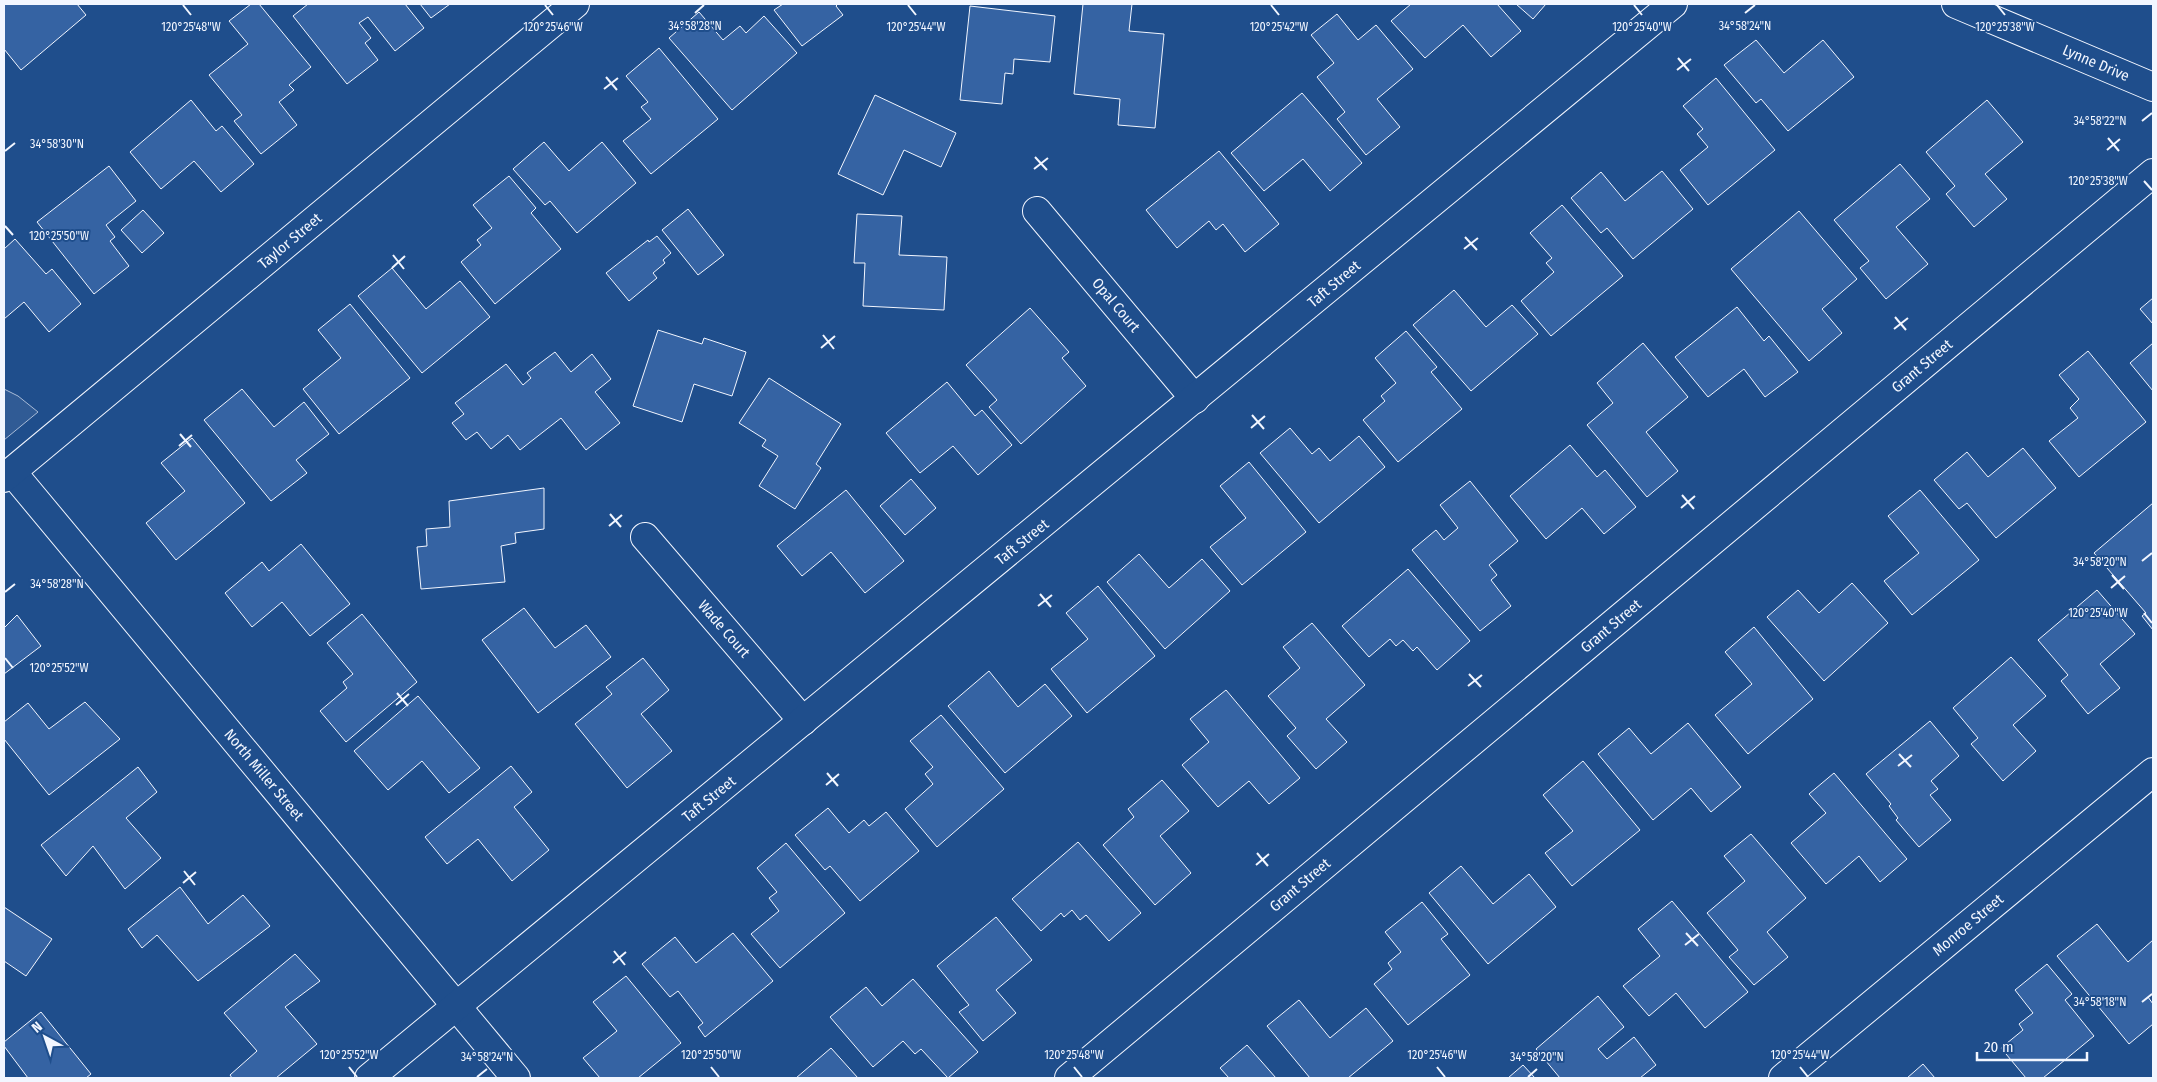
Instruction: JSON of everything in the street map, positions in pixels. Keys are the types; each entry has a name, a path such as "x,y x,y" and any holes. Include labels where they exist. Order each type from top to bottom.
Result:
{"street":[{"name":"Taylor Street","path":"8,475 575,4"},
{"name":"Taft Street","path":"369,1078 1673,4"},
{"name":"Lynne Drive","path":"1956,4 2153,87"},
{"name":"Grant Street","path":"1069,1078 2153,173"},
{"name":"Opal Court","path":"1037,211 1195,399"},
{"name":"North Miller Street","path":"8,475 516,1078"},
{"name":"Wade Court","path":"645,538 803,721"},
{"name":"Monroe Street","path":"1783,1078 2153,772"}],"shaded area":[{"path":"4,389 18,396 38,412 4,440"}],"building":[{"path":"4,4 77,4 86,15 21,70 4,49"},
{"path":"251,4 259,4 311,67 289,85 294,90 279,102 297,125 261,154 234,121 242,115 209,75 248,44 229,21"},
{"path":"308,4 405,4 424,28 395,51 368,17 359,23 371,38 365,43 378,60 347,84 293,16"},
{"path":"420,4 450,4 431,18"},
{"path":"783,4 838,4 836,6 843,15 802,46 774,10"},
{"path":"1083,4 1132,4 1129,31 1164,34 1155,128 1118,125 1120,99 1074,94"},
{"path":"1411,4 1497,4 1521,31 1491,57 1463,25 1425,58 1391,21"},
{"path":"1516,4 1546,4 1533,19"},
{"path":"970,6 1055,16 1050,62 1014,59 1013,74 1005,73 1002,104 960,100"},
{"path":"699,12 723,40 740,26 746,33 764,16 797,53 732,110 669,38"},
{"path":"1337,14 1358,40 1376,25 1413,69 1377,99 1400,127 1366,155 1337,119 1345,112 1317,77 1334,63 1311,35"},
{"path":"1756,40 1784,73 1823,40 1854,77 1788,131 1761,99 1756,103 1724,65"},
{"path":"659,48 718,119 651,174 623,141 651,119 641,107 648,102 626,76"},
{"path":"1716,78 1775,150 1708,205 1680,170 1708,147 1697,134 1703,129 1683,106"},
{"path":"1302,93 1362,163 1330,191 1303,159 1264,191 1231,153"},
{"path":"875,95 956,133 941,167 904,150 883,195 838,174"},
{"path":"191,100 216,131 222,126 254,164 221,192 194,161 161,189 130,152"},
{"path":"1987,100 2023,142 1985,174 2007,199 1974,227 1946,194 1955,186 1926,152"},
{"path":"544,142 569,171 602,142 636,183 577,233 550,201 545,205 513,169"},
{"path":"1219,151 1279,224 1245,252 1223,224 1216,230 1209,221 1177,248 1146,210"},
{"path":"1900,164 1930,199 1896,227 1928,264 1886,299 1860,268 1869,261 1834,220"},
{"path":"109,166 136,201 106,225 115,237 110,241 129,266 94,294 37,222"},
{"path":"1662,171 1693,209 1633,259 1607,228 1601,233 1571,198 1601,172 1625,201"},
{"path":"509,176 536,208 531,213 561,249 495,304 461,262 481,245 477,240 492,228 473,205"},
{"path":"1562,205 1623,276 1551,336 1521,301 1554,272 1546,263 1552,258 1530,233"},
{"path":"688,209 724,255 698,275 662,230"},
{"path":"143,210 164,233 142,253 121,230"},
{"path":"1799,211 1857,279 1822,309 1842,333 1809,361 1731,269"},
{"path":"857,214 902,216 899,255 947,257 944,310 863,306 865,263 854,263"},
{"path":"657,236 671,253 663,260 665,263 653,273 657,278 629,301 606,273 648,240 649,242"},
{"path":"15,239 46,274 52,269 81,304 49,332 24,302 4,319 4,249"},
{"path":"392,268 426,309 460,281 490,317 422,373 358,296"},
{"path":"1454,290 1486,327 1512,305 1538,334 1471,391 1413,325"},
{"path":"2153,298 2153,324 2140,309"},
{"path":"350,304 410,378 339,434 303,389 341,358 318,330"},
{"path":"1737,307 1764,341 1769,336 1798,372 1765,397 1744,369 1708,397 1675,357"},
{"path":"1030,308 1069,352 1062,358 1086,386 1021,444 989,407 997,400 966,365"},
{"path":"658,330 702,344 704,338 746,352 732,396 694,384 682,422 633,406"},
{"path":"1406,331 1437,367 1431,372 1462,409 1398,462 1363,420 1385,401 1381,396 1396,383 1375,358"},
{"path":"1643,343 1688,397 1646,432 1678,471 1647,497 1587,425 1613,403 1597,383"},
{"path":"2153,343 2153,391 2130,363"},
{"path":"2088,351 2146,422 2079,477 2049,441 2078,418 2070,408 2079,399 2059,375"},
{"path":"555,352 571,372 592,354 611,379 595,392 620,423 586,450 561,418 520,450 508,435 491,449 477,432 466,440 452,423 464,414 455,403 506,364 523,385 531,378 527,373"},
{"path":"769,378 841,424 816,464 821,468 795,509 759,486 778,456 762,446 766,440 739,423"},
{"path":"947,382 975,416 982,410 1012,445 978,475 953,446 920,473 886,433"},
{"path":"242,389 274,427 304,402 329,434 296,460 307,473 271,501 204,420"},
{"path":"1290,428 1312,454 1319,448 1330,461 1359,436 1385,467 1319,523 1260,453"},
{"path":"192,438 245,503 176,560 146,523 185,491 161,463"},
{"path":"1570,445 1597,477 1605,470 1636,507 1604,534 1582,508 1546,539 1510,496"},
{"path":"2023,448 2056,488 1996,538 1967,503 1959,509 1934,480 1967,452 1988,477"},
{"path":"1249,462 1306,532 1242,585 1210,547 1246,518 1220,486"},
{"path":"911,479 936,508 905,535 880,506"},
{"path":"1470,481 1518,541 1489,565 1497,575 1491,580 1511,606 1480,631 1412,550 1436,530 1444,540 1458,528 1440,505"},
{"path":"544,488 544,529 515,533 516,543 501,546 505,582 421,589 417,547 427,546 426,529 450,527 449,501"},
{"path":"846,490 904,561 865,593 831,552 802,576 777,546"},
{"path":"1920,490 1979,560 1912,615 1884,581 1919,553 1888,516"},
{"path":"2153,503 2153,630 2142,616 2146,613 2094,553"},
{"path":"301,544 350,604 310,636 282,602 252,627 225,593 262,562 269,571"},
{"path":"1139,554 1169,588 1202,559 1230,591 1165,649 1107,582"},
{"path":"1408,569 1470,641 1437,670 1417,647 1413,651 1403,640 1396,646 1390,639 1369,657 1342,626"},
{"path":"1852,583 1888,623 1824,681 1767,617 1798,590 1819,613"},
{"path":"1098,586 1155,656 1087,713 1051,669 1088,639 1066,613"},
{"path":"2097,590 2135,634 2100,664 2120,688 2088,714 2061,681 2068,675 2038,640"},
{"path":"524,608 555,648 586,625 611,657 538,713 482,640"},
{"path":"362,614 417,682 346,742 320,711 347,688 343,682 353,674 327,643"},
{"path":"17,615 41,646 4,674 4,628"},
{"path":"1312,623 1365,685 1326,719 1347,742 1316,769 1287,736 1296,728 1268,696 1300,668 1283,647"},
{"path":"1754,627 1813,699 1748,754 1715,715 1752,684 1725,652"},
{"path":"2011,657 2046,696 2013,725 2036,751 2003,781 1971,744 1978,738 1953,708"},
{"path":"643,658 669,690 641,714 672,751 627,788 575,724 612,694 606,687"},
{"path":"989,671 1018,707 1045,684 1072,716 1005,773 948,706"},
{"path":"1226,690 1300,778 1269,804 1249,781 1218,807 1182,765 1209,742 1190,719"},
{"path":"418,696 480,768 449,793 422,761 388,790 354,751"},
{"path":"85,702 120,739 49,795 4,739 4,722 28,703 49,729"},
{"path":"941,715 1004,789 937,847 905,809 933,784 925,774 933,767 910,741"},
{"path":"1930,721 1959,756 1931,781 1938,789 1930,795 1951,820 1919,847 1896,820 1898,818 1889,806 1891,804 1866,774"},
{"path":"1688,723 1741,787 1711,812 1691,788 1653,820 1598,754 1629,728 1651,754"},
{"path":"1583,761 1640,830 1572,886 1545,853 1573,831 1543,795"},
{"path":"511,766 532,792 514,807 549,850 512,881 478,839 447,864 425,837"},
{"path":"138,767 157,792 126,818 161,858 125,889 93,846 66,876 41,845"},
{"path":"1834,773 1907,859 1880,882 1859,856 1826,884 1791,843 1826,813 1809,794"},
{"path":"1162,780 1189,811 1160,836 1191,873 1155,905 1103,845 1134,817 1128,809"},
{"path":"828,808 849,833 864,820 869,826 886,812 919,851 860,901 830,866 825,870 795,835"},
{"path":"1751,834 1806,898 1767,932 1788,957 1754,985 1729,957 1738,950 1707,913 1745,881 1724,856"},
{"path":"1078,842 1141,913 1109,941 1086,915 1080,920 1072,910 1064,917 1061,913 1041,931 1012,899"},
{"path":"786,843 845,913 780,968 751,934 779,911 769,898 777,892 757,868"},
{"path":"1461,866 1493,904 1529,874 1556,907 1488,964 1429,893"},
{"path":"180,887 208,924 243,895 270,926 198,981 157,935 142,948 128,929"},
{"path":"1672,901 1748,992 1705,1028 1676,993 1649,1016 1623,986 1660,956 1638,929"},
{"path":"1422,902 1448,934 1441,939 1470,975 1408,1025 1374,984 1392,969 1388,963 1401,952 1385,932"},
{"path":"4,907 52,939 26,976 4,961"},
{"path":"996,917 1032,960 996,990 1016,1013 983,1041 959,1012 969,1005 937,966"},
{"path":"2097,924 2128,962 2153,940 2153,993 2148,997 2153,1004 2153,1024 2129,1044 2057,956"},
{"path":"733,933 773,981 705,1037 698,1027 703,1023 678,991 670,997 642,964 675,937 696,963"},
{"path":"295,954 320,981 285,1007 317,1044 276,1078 232,1078 230,1075 257,1051 224,1013"},
{"path":"2047,964 2072,994 2065,1000 2094,1036 2043,1078 2026,1078 2001,1048 2023,1030 2019,1024 2033,1013 2015,990"},
{"path":"626,976 681,1043 638,1078 600,1078 583,1058 617,1031 593,1002"},
{"path":"913,979 978,1052 948,1078 921,1049 915,1054 903,1041 873,1067 830,1017 866,987 882,1006"},
{"path":"1598,996 1624,1027 1598,1049 1607,1059 1634,1037 1656,1065 1640,1078 1560,1078 1536,1049"},
{"path":"1299,1000 1330,1038 1366,1008 1393,1041 1348,1078 1310,1078 1267,1026"},
{"path":"41,1012 91,1074 86,1078 28,1078 4,1046 4,1042"},
{"path":"1247,1045 1276,1078 1229,1078 1220,1068"},
{"path":"831,1048 858,1078 796,1078"},
{"path":"1923,1064 1935,1078 1907,1078"},
{"path":"1523,1065 1535,1078 1508,1078"}]}
